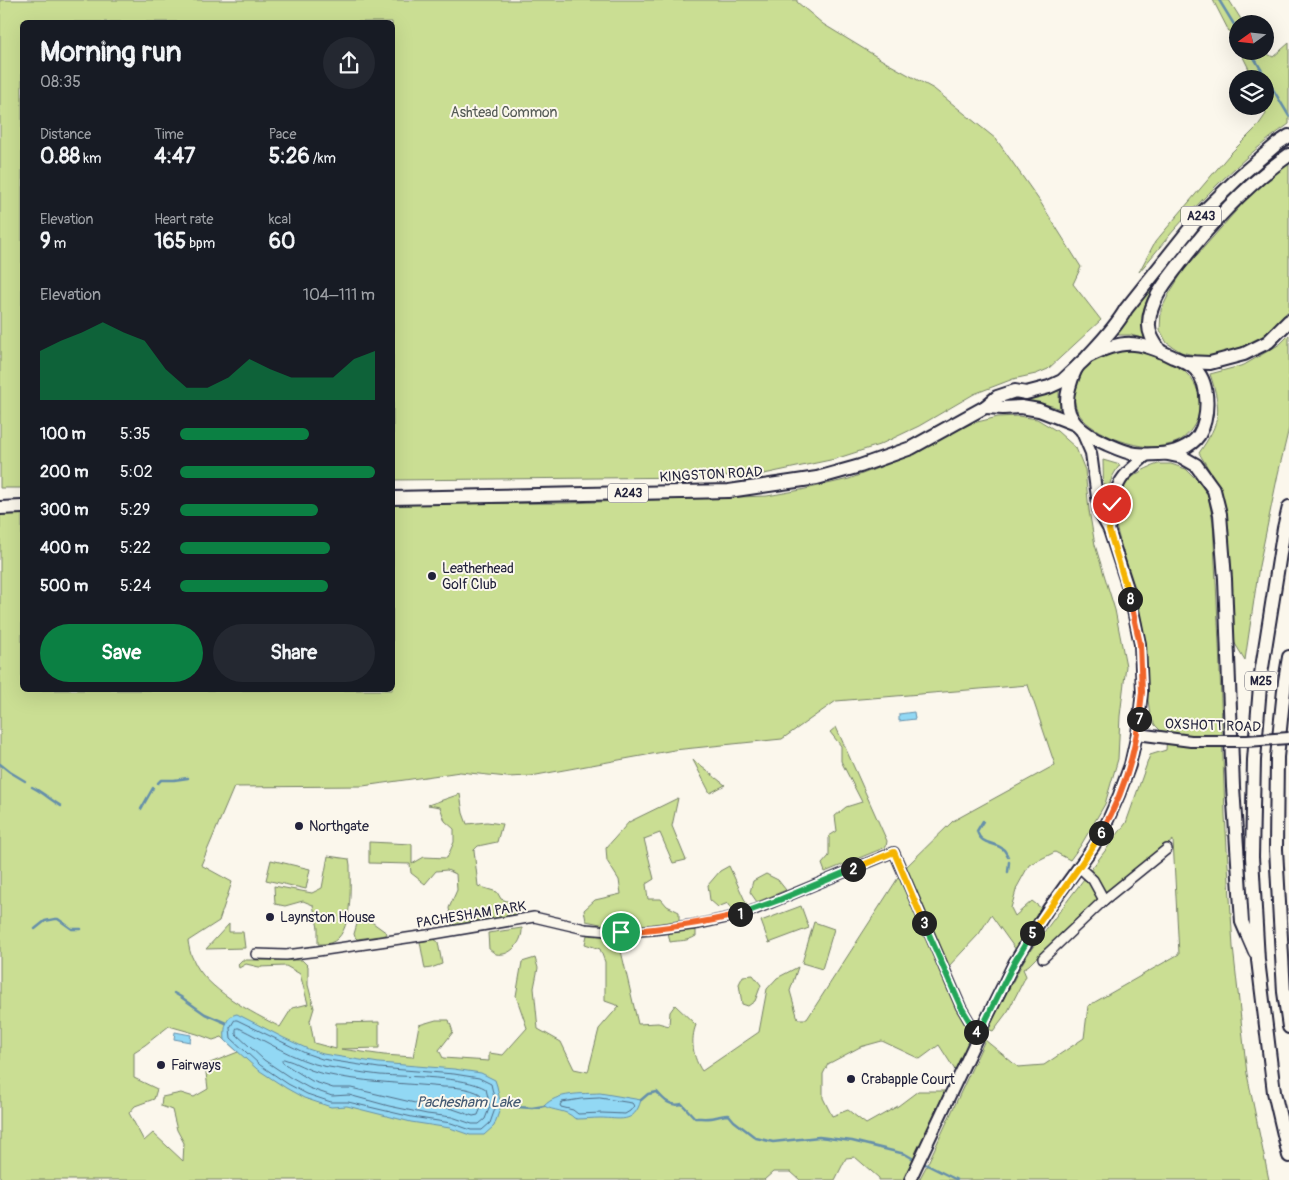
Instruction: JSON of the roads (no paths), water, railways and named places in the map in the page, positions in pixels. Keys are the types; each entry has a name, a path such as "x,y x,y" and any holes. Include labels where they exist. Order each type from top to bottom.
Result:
{"highway":[{"name":"A243","path":"1087,357 1120,320 1126,309 1204,211 1241,175 1289,136"},
{"name":"A243","path":"1160,351 1152,340 1149,324 1153,303 1164,285 1211,225 1248,187 1289,155"},
{"path":"1015,392 1024,387 1046,382 1064,370 1078,354 1126,309"},
{"path":"1185,362 1210,363 1244,354 1268,342 1289,321"},
{"path":"985,407 1021,407 1039,410 1078,427 1098,440 1117,448 1135,454 1168,454 1188,446 1198,435 1205,418 1207,396 1203,382 1196,370 1185,362 1160,351 1135,343 1116,344 1087,357 1077,367 1067,392 1067,406 1070,416 1078,427"},
{"name":"KINGSTON ROAD","path":"395,498 729,491 817,478 860,466 911,448 985,407 997,397 1015,392 1026,393 1049,387 1062,381 1077,367"},
{"name":"M25","path":"1168,454 1182,457 1196,465 1214,490 1220,514 1233,787 1242,922 1258,960"},
{"path":"0,508 20,507"},
{"name":"M25","path":"1289,507 1261,674 1254,760 1252,857 1258,960 1274,1092 1289,1156"},
{"name":"M25","path":"1289,656 1277,757 1276,849 1284,992 1289,1027"}],"main road":[{"path":"910,1180 1014,963 1048,909 1079,867 1104,828 1119,796 1130,765 1137,734 1142,692 1140,644 1129,591 1109,530 1099,512 1091,454 1078,427"},
{"path":"1109,530 1112,504 1117,487 1125,476 1148,454"},
{"name":"OXSHOTT ROAD","path":"1137,734 1191,741 1247,741 1289,738"}],"street":[{"path":"1043,958 1104,900 1167,849"},
{"name":"PACHESHAM PARK","path":"256,954 286,955 318,951 534,917 585,928 621,932 699,924 754,910 894,852 961,1007 978,1036"},
{"path":"1079,867 1093,880 1104,900"}],"water":[{"path":"914,712 915,719 899,721 899,714"},
{"name":"Pachesham Lake","path":"237,1014 284,1038 323,1054 379,1063 481,1073 495,1080 497,1086 501,1106 494,1126 484,1135 470,1135 450,1128 411,1122 347,1106 331,1107 304,1098 257,1069 225,1040 225,1027 228,1020"},
{"path":"175,1032 191,1035 190,1042 174,1039"},
{"path":"600,1093 641,1100 638,1108 630,1117 620,1119 577,1119 568,1113 544,1106 549,1101 563,1096"}],"waterway":[{"path":"1219,0 1229,16"},
{"path":"1255,60 1289,116"},
{"path":"0,764 25,781"},
{"path":"158,783 161,780 188,778"},
{"path":"32,787 61,806"},
{"path":"141,809 153,788"},
{"path":"983,821 977,831 979,836 985,841 1000,847 1008,857"},
{"path":"1008,872 1009,862"},
{"path":"35,929 45,921 55,919 58,919 72,929 81,929"},
{"path":"174,993 205,1014 226,1023"},
{"path":"641,1100 648,1094 657,1092 671,1104 682,1104 695,1118 729,1115 756,1138 773,1142 819,1137 852,1141 905,1154 912,1158"},
{"path":"501,1106 532,1108 544,1106"},
{"path":"925,1164 957,1180"}],"place":[{"name":"Leatherhead Golf Club","path":"432,576"},
{"name":"Northgate","path":"299,826"},
{"name":"Laynston House","path":"270,917"},
{"name":"Fairways","path":"161,1065"},
{"name":"Crabapple Court","path":"851,1079"}],"park label":[{"name":"Ashtead Common","path":"504,112"}]}
